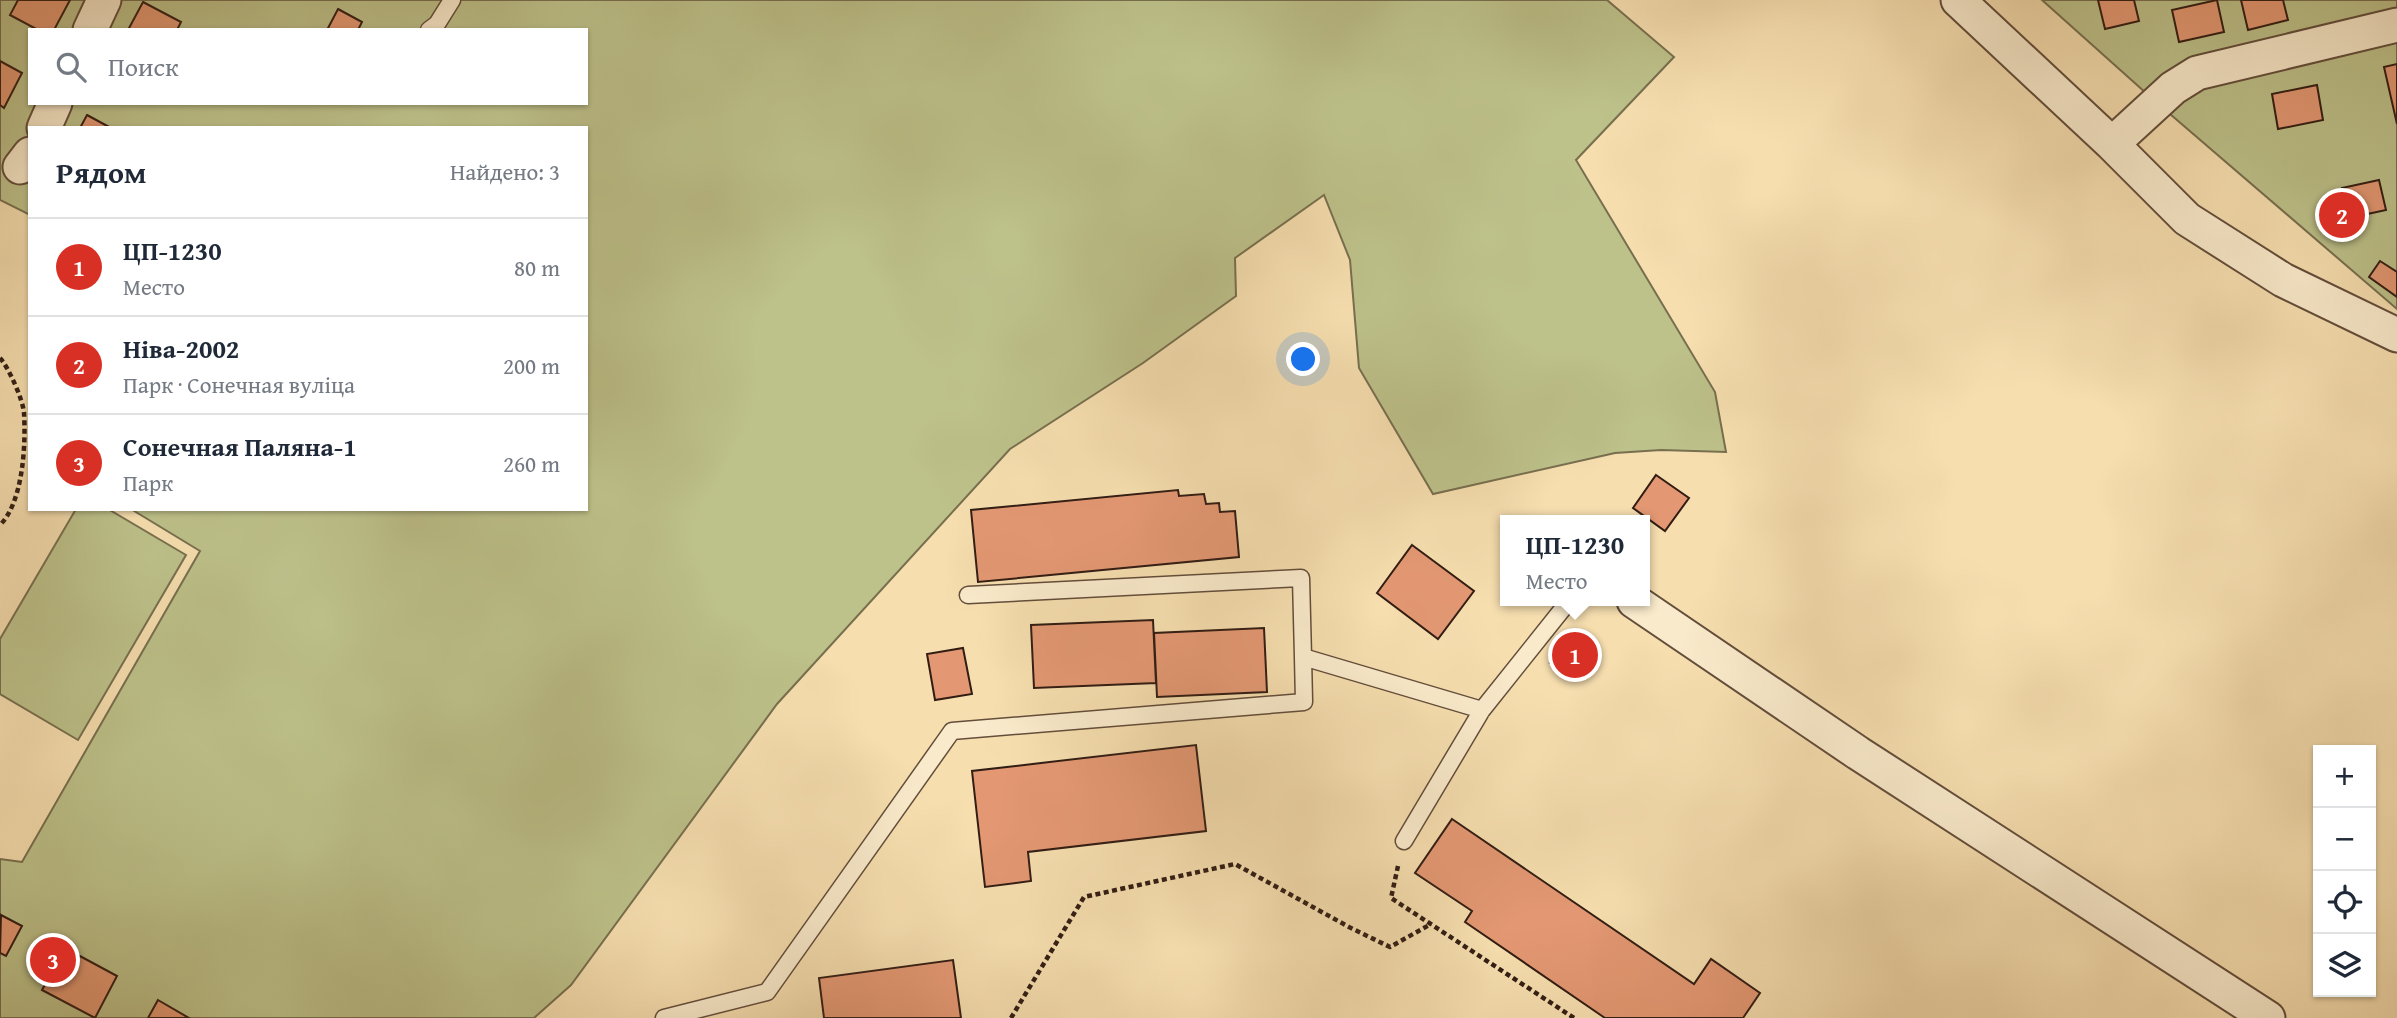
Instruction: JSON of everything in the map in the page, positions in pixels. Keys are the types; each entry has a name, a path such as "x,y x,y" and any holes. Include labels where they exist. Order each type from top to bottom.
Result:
{"street":[{"path":"91,28 104,0"},
{"path":"1958,0 2112,144 2187,219 2283,280 2397,335"},
{"path":"2112,144 2173,88 2197,73 2397,25"},
{"path":"45,126 54,105"},
{"path":"1641,606 1858,754 2267,1018"}],"lane":[{"path":"431,28 452,0"},
{"path":"664,1018 766,992 952,731 1304,702 1301,578 968,594"},
{"path":"1404,841 1482,710 1565,606"},
{"path":"1303,657 1482,710"}],"path":[{"path":"0,358 6,365 24,411 22,475 7,518 0,525"},
{"path":"1404,841 1391,898 1574,1018"},
{"path":"1011,1018 1084,897 1234,864 1390,947 1431,924"}],"green space":[{"path":"0,0 1607,0 1674,57 1576,160 1715,392 1726,452 1661,450 1615,453 1433,494 1359,368 1350,260 1324,195 1235,258 1236,296 1143,363 1010,449 777,704 571,985 534,1018 0,1018 0,859 22,862 200,551 134,511 588,511 588,126 28,126 28,214 0,200"},
{"path":"2042,0 2397,0 2397,309 2156,102"},
{"path":"75,511 111,511 186,555 78,740 0,694 0,639"}],"building":[{"path":"18,0 70,0 55,28 34,28 10,15"},
{"path":"2098,0 2134,0 2139,21 2105,29"},
{"path":"2217,0 2224,32 2179,42 2172,10"},
{"path":"2241,0 2283,0 2288,20 2248,30"},
{"path":"143,2 181,22 178,28 129,28"},
{"path":"338,9 362,22 359,28 328,28"},
{"path":"0,61 22,73 4,108 0,105"},
{"path":"2397,64 2397,124 2384,67"},
{"path":"2317,85 2323,120 2278,129 2272,94"},
{"path":"87,115 107,126 81,126"},
{"path":"2379,180 2386,210 2349,218 2342,188"},
{"path":"2380,261 2397,272 2397,297 2369,277"},
{"path":"1656,475 1689,498 1665,531 1650,520 1650,515 1643,515 1633,508"},
{"path":"1178,490 1179,496 1204,494 1206,504 1219,503 1220,512 1235,511 1239,557 978,582 971,510"},
{"path":"1412,545 1474,591 1438,639 1377,593"},
{"path":"1153,620 1156,683 1034,688 1031,625"},
{"path":"1264,628 1267,692 1157,697 1154,633"},
{"path":"1571,630 1599,648 1579,680 1550,663"},
{"path":"963,648 972,694 935,700 927,654"},
{"path":"1196,745 1206,831 1028,852 1031,881 985,887 972,771"},
{"path":"1452,819 1694,984 1711,959 1760,993 1743,1018 1605,1018 1465,922 1472,911 1415,873"},
{"path":"1,915 22,926 6,956 0,953"},
{"path":"65,948 117,976 95,1018 42,990"},
{"path":"953,960 961,1018 824,1018 819,978"},
{"path":"158,1000 189,1018 148,1018"}],"place":[{"name":"Ніва-2002","path":"2342,215"},
{"name":"ЦП-1230","path":"1575,655"},
{"name":"Сонечная Паляна-1","path":"53,960"}]}
